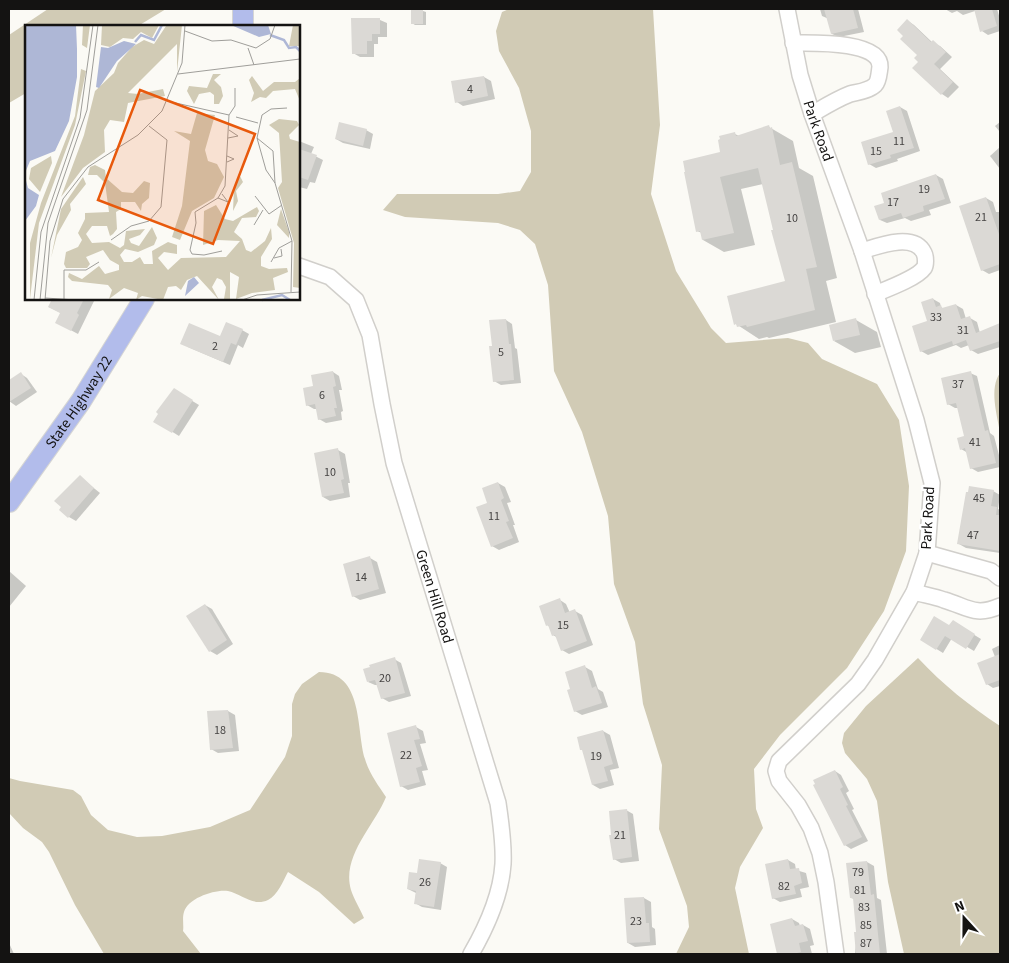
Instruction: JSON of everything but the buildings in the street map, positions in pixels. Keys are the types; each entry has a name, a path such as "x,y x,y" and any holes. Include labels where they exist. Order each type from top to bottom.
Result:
{"main road":[{"path":"243,9 243,25"},
{"name":"State Highway 22","path":"9,502 81,401 143,300"}],"street":[{"name":"Park Road","path":"787,9 793,43 812,114 862,251 916,420 932,483 927,553 914,592 875,660 858,684 779,761 776,771 779,781 798,805 812,828 826,882 836,954"},
{"path":"793,43 840,43 863,50 875,57 880,63 876,84 848,95 812,114"},
{"path":"862,251 889,243 906,242 920,247 924,252 924,269 910,278 875,294"},
{"name":"Green Hill Road","path":"300,266 330,278 356,300 370,335 394,463 498,803 503,837 503,866 489,920 471,954"},
{"path":"927,553 990,571 1000,578"},
{"path":"914,592 945,600 970,610 988,611 1000,606"}],"shaded area":[{"path":"48,9 166,9 140,25 25,25 25,94 9,103 9,35"},
{"path":"509,9 653,9 660,125 651,194 676,271 711,328 726,343 788,338 808,343 822,359 877,384 899,420 909,486 906,551 884,611 847,668 780,735 754,769 756,809 763,828 740,867 735,888 749,954 676,954 689,927 687,906 659,829 662,765 643,704 635,642 614,584 608,516 582,432 554,371 548,285 535,244 520,230 498,223 405,217 383,210 397,194 498,194 520,191 531,172 531,131 519,88 499,51 496,31 502,12"},
{"path":"1000,373 1000,432 994,394"},
{"path":"918,658 957,695 1000,726 1000,954 904,954 888,882 877,801 867,779 845,753 842,743 844,733 866,706"},
{"path":"319,672 334,675 344,682 351,692 356,705 365,759 371,774 386,797 361,841 351,865 349,877 351,890 364,918 354,924 319,892 288,872 275,895 263,902 252,901 228,891 216,891 191,903 184,912 183,931 201,954 104,954 75,905 49,852 42,842 23,828 9,813 9,778 73,790 81,796 91,815 108,830 137,837 162,836 210,827 250,810 285,757 292,736 292,704 295,694 302,684"}]}
